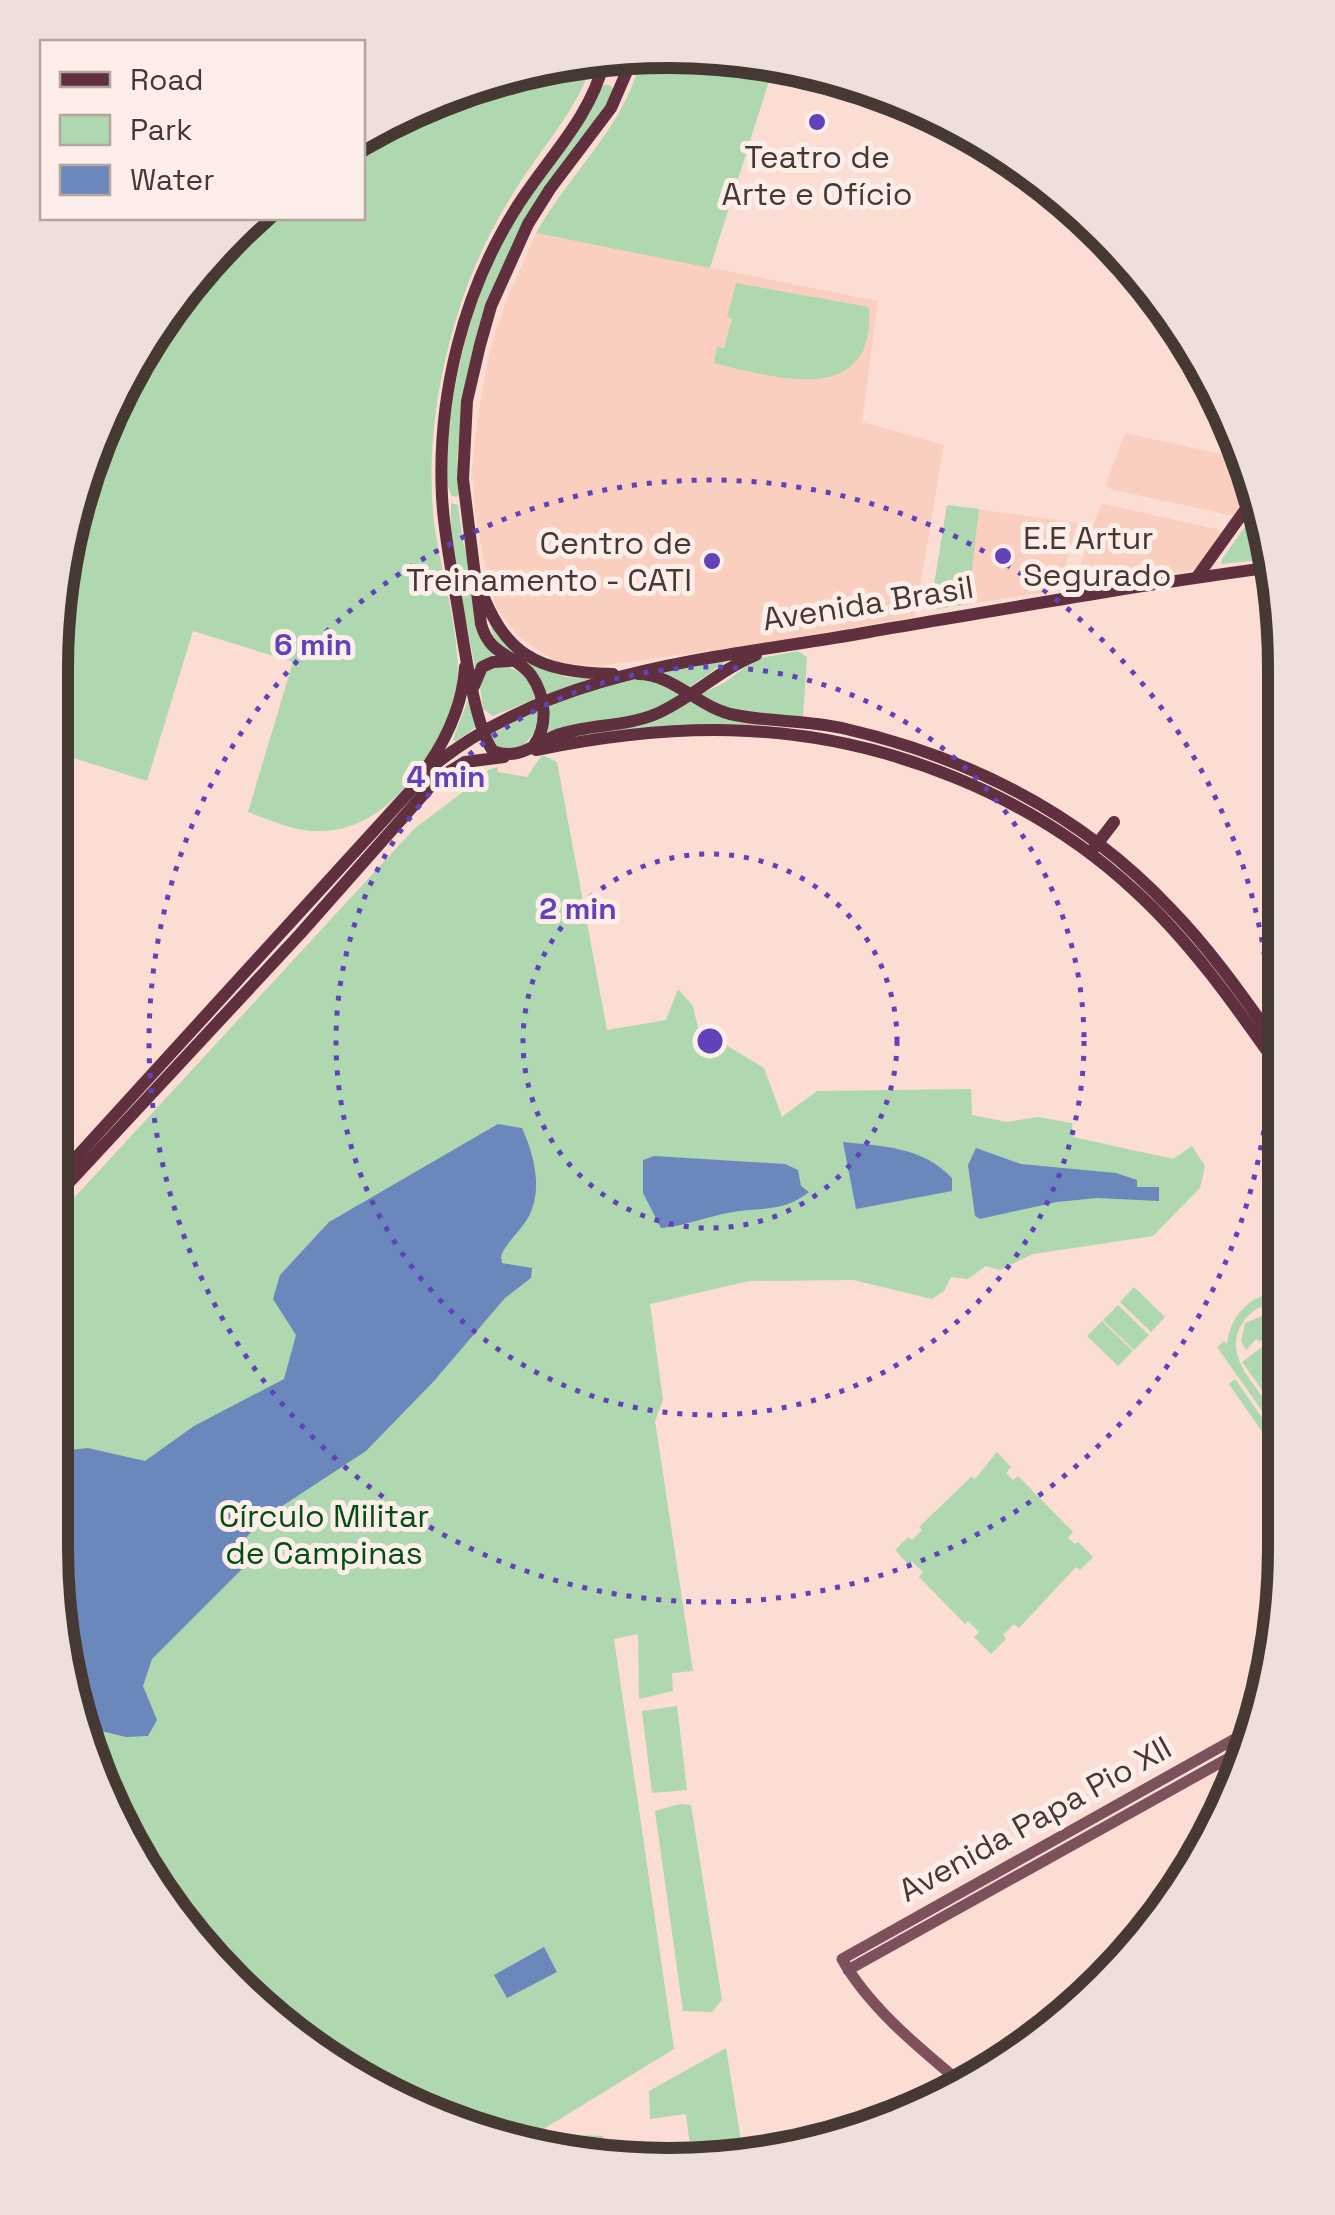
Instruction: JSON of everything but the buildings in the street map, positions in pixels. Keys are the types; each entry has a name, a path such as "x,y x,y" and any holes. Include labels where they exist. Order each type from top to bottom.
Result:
{"main road":[{"path":"518,754 541,733 542,702 530,674 497,652 484,635 462,479 468,400 491,306 528,224 620,92 628,69"},
{"path":"601,72 572,130 508,220 471,303 446,405 442,501 482,730 493,750 518,754 555,736 637,721 659,713 728,668 777,647"},
{"path":"597,84 612,82 620,92"},
{"path":"442,501 454,500 466,506"},
{"path":"1198,577 1246,509"},
{"name":"Avenida Brasil","path":"412,788 482,730 542,702 628,674 679,662 1259,570"},
{"path":"477,580 496,627 525,654 567,672 657,677 701,704 737,716 837,726 906,744 985,773 1069,820 1174,931 1268,1053"},
{"path":"68,1164 412,788 452,725 464,683 466,654"},
{"path":"474,688 482,667 510,661"},
{"path":"68,1183 312,922 438,779 465,762 616,738 749,731 831,743 910,762 978,787 1095,847 1172,909 1268,1033"},
{"path":"1095,847 1114,822"}],"street":[{"name":"Avenida Papa Pio XII","path":"953,2075 896,2025 844,1964 1059,1844 1237,1738"},
{"name":"Avenida Papa Pio XII","path":"1059,1844 1230,1756"}],"shaded area":[{"path":"536,233 878,301 862,422 944,445 915,617 599,666 557,663 519,637 497,609 489,585 475,513 472,467 490,350 506,301"},
{"path":"1125,433 1229,456 1244,503 1236,514 1229,515 1110,489 1106,484"},
{"path":"1103,504 1216,529 1222,535 1196,569 1080,589 1074,584"},
{"name":"E.E Artur Segurado","path":"947,505 1078,523 1058,590 930,610"}],"green space":[{"path":"638,69 707,69 770,77 710,268 536,233 622,108"},
{"path":"588,73 567,115 522,180 480,254 451,336 435,419 432,503 458,668 453,704 431,750 397,796 351,826 305,830 248,812 293,662 193,631 147,781 68,756 68,668 73,589 88,512 113,438 148,367 191,302 268,220 365,220 365,150 402,129 475,99"},
{"path":"603,85 610,85 615,91 527,219 463,408 457,458 460,493 452,496 446,448 459,369 479,298 519,209"},
{"path":"736,283 869,307 867,339 856,361 839,373 817,379 765,375 714,363 717,347 724,348 732,319 727,317"},
{"path":"451,503 458,505 463,542 496,656 475,668 451,542"},
{"path":"947,505 979,509 968,604 930,610"},
{"path":"1249,521 1258,560 1221,564"},
{"path":"488,618 549,671 565,677 592,678 545,695 494,639"},
{"path":"798,651 807,657 803,717 724,709 699,695 724,683 756,659"},
{"path":"731,658 687,689 661,673"},
{"path":"500,665 524,676 535,699 493,716 483,709 480,685 487,670"},
{"path":"644,678 682,695 638,717 545,733 547,708 594,688"},
{"path":"469,697 476,727 455,742 453,739"},
{"path":"688,701 792,727 729,724 571,740 569,736"},
{"path":"537,709 538,727 523,747 500,749 489,736"},
{"name":"Círculo Militar de Campinas","path":"542,755 557,762 607,1030 666,1020 678,989 693,1006 698,1028 764,1068 782,1117 817,1091 971,1089 972,1115 1007,1122 1038,1117 1072,1123 1073,1137 1173,1159 1192,1146 1205,1166 1200,1188 1153,1236 1033,1254 1000,1270 986,1266 968,1279 951,1277 944,1291 932,1299 853,1280 749,1281 650,1304 663,1400 655,1421 693,1671 672,1673 673,1691 639,1699 638,1634 614,1639 674,2049 537,2133 438,2102 367,2067 272,1999 191,1913 129,1813 99,1740 79,1665 68,1548 68,1204 414,829 488,770 497,767 498,772 527,777"},
{"path":"1134,1287 1165,1317 1151,1332 1120,1302"},
{"path":"1268,1294 1268,1304 1247,1317 1236,1339 1243,1369 1268,1404 1268,1419 1217,1347 1224,1341 1227,1344 1238,1314"},
{"path":"1118,1305 1149,1335 1134,1350 1103,1320"},
{"path":"1268,1308 1268,1329 1262,1333 1265,1336 1260,1342 1256,1339 1246,1350 1241,1341 1245,1323 1260,1317"},
{"path":"1102,1321 1133,1351 1118,1366 1087,1336"},
{"path":"1268,1343 1268,1398 1242,1362"},
{"path":"1235,1379 1268,1426 1268,1440 1229,1384"},
{"path":"997,1452 1011,1467 1006,1473 1013,1480 1018,1476 1073,1532 1068,1538 1093,1557 1080,1570 1076,1567 1019,1628 1014,1624 991,1654 974,1637 979,1632 968,1621 965,1624 919,1577 923,1572 895,1550 908,1537 912,1540 922,1530 919,1527 971,1477 975,1479"},
{"path":"677,1706 687,1790 652,1793 642,1711"},
{"path":"691,1805 722,2000 712,2012 683,2011 655,1811"},
{"path":"726,2048 741,2142 690,2147 686,2114 650,2119 649,2091"},
{"path":"576,2135 603,2136 604,2144 589,2142 579,2140"}],"water":[{"path":"498,1124 522,1128 533,1160 536,1194 526,1221 501,1256 502,1263 532,1268 531,1278 505,1298 434,1381 366,1451 261,1520 241,1544 247,1558 242,1569 152,1659 143,1686 157,1720 148,1736 126,1737 96,1730 79,1665 69,1587 68,1450 88,1448 145,1461 194,1426 284,1379 296,1335 273,1299 280,1275 329,1222"},
{"path":"843,1142 915,1154 952,1178 952,1191 856,1209"},
{"path":"976,1148 1021,1164 1116,1173 1137,1180 1137,1187 1159,1187 1159,1201 1097,1198 1057,1202 980,1219 975,1216 968,1165"},
{"path":"654,1156 785,1164 798,1170 801,1186 809,1192 782,1206 661,1228 643,1193 643,1160"},
{"path":"544,1947 557,1972 507,1998 494,1975"}],"place":[{"name":"Teatro de Arte e Ofício","path":"817,122"},
{"name":"E.E Artur Segurado","path":"1003,556"},
{"name":"Centro de Treinamento - CATI","path":"712,561"}]}
